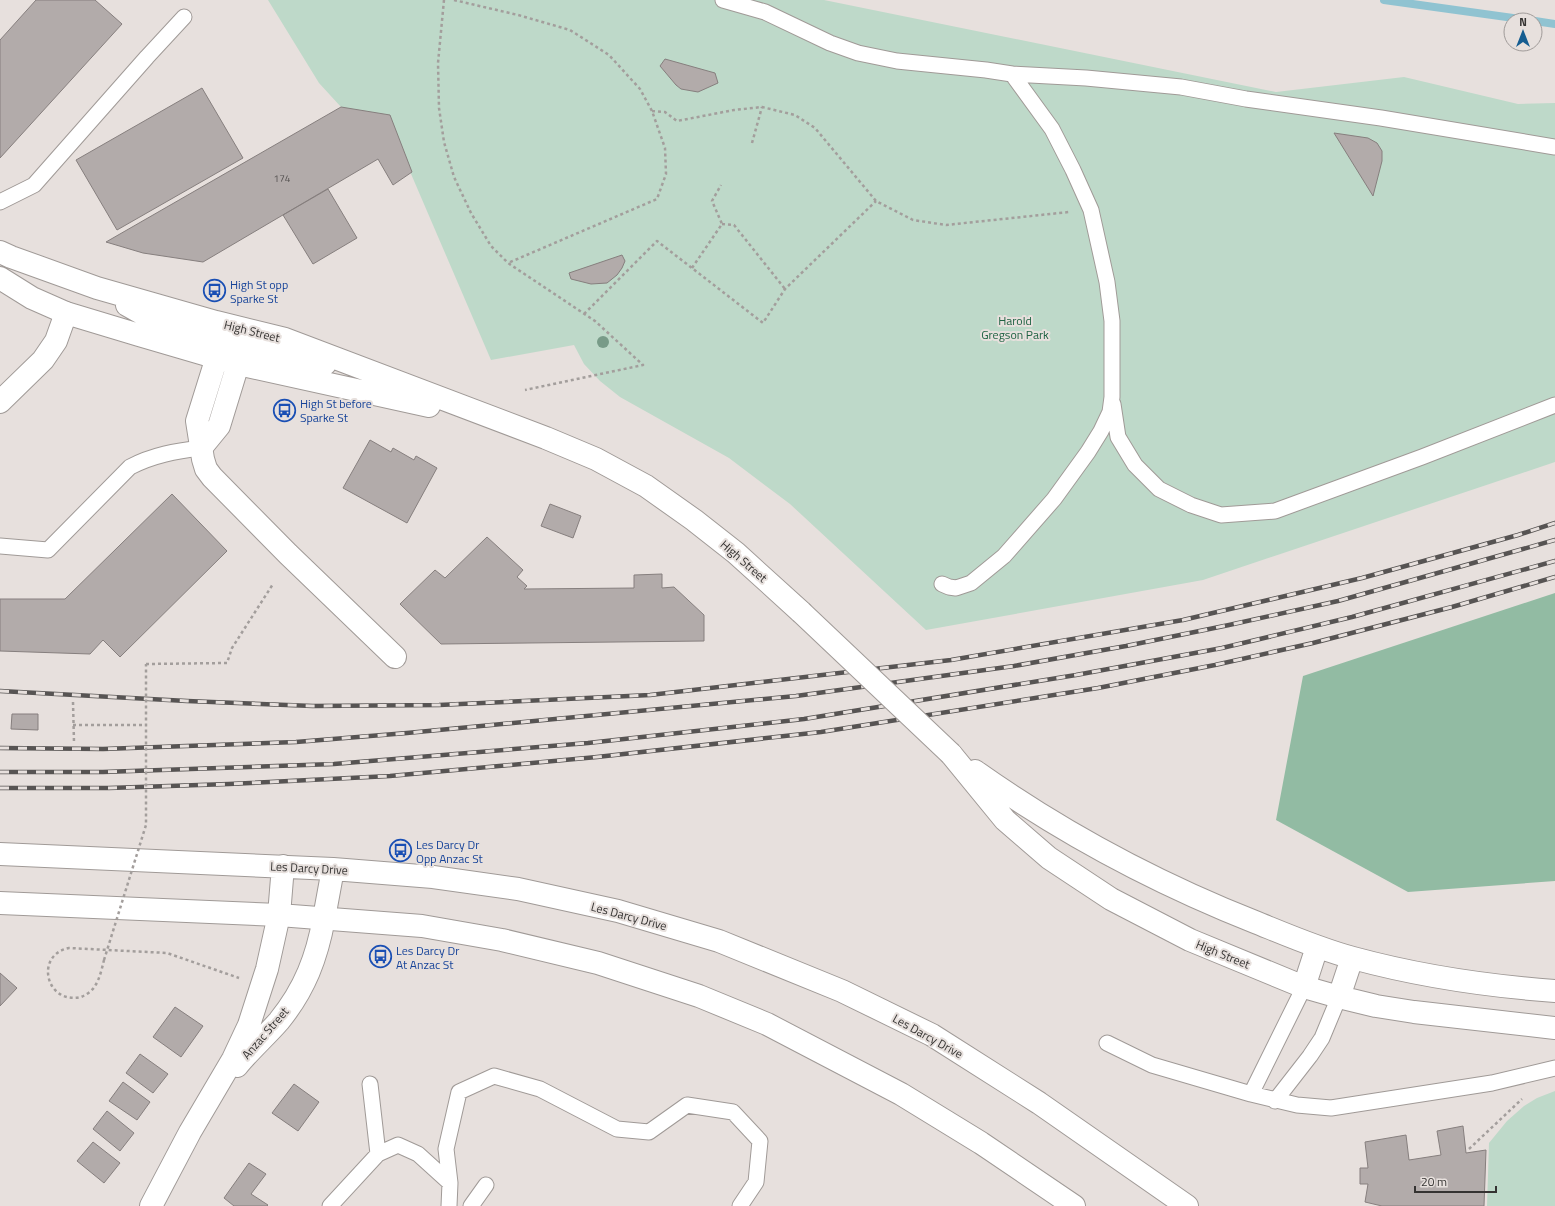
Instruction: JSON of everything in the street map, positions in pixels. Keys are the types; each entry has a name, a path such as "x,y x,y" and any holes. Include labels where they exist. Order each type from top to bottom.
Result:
{"main road":[{"name":"High Street","path":"0,252 11,258 97,288 216,322 285,339 546,438 596,459 646,486 694,520 736,553 801,612 951,754 1005,820 1049,858 1111,899 1190,940 1304,987 1376,1006 1414,1012 1555,1028"},
{"name":"High Street","path":"0,278 32,298 66,313 229,355 356,390 500,421"},
{"path":"97,288 166,327 229,355 274,357 362,369"},
{"path":"0,402 42,360 56,341 66,313"},
{"path":"229,355 220,426 201,448 206,469 212,477 282,548 395,657"},
{"name":"High Street","path":"951,754 1040,815 1082,841 1201,900 1318,947 1352,958 1429,975 1474,983 1555,991"},
{"name":"Les Darcy Drive","path":"0,854 283,866 433,877 518,889 618,911 718,941 842,991 932,1035 1039,1103 1187,1206"},
{"name":"Anzac Street","path":"151,1206 190,1132 212,1098 250,1025 267,969 279,915 283,866"},
{"name":"Anzac Street","path":"212,1098 239,1064 279,1020 301,989 311,969 320,940 333,869"},
{"path":"0,903 279,915 422,926 502,940 598,963 699,996 767,1024 901,1094 981,1143 1074,1206"},
{"path":"1304,987 1318,947"},
{"path":"1340,997 1352,958"}],"lane":[{"path":"722,0 765,12 830,43 858,52 897,61 1012,74 1086,78 1181,87 1246,99 1388,119 1555,146"},
{"path":"0,202 34,185 142,62 184,18"},
{"path":"942,584 956,588 972,583 1004,556 1054,499 1098,436 1110,412 1112,397 1112,321 1107,282 1091,210 1052,129 1012,74"},
{"path":"1112,397 1118,437 1135,465 1160,489 1191,505 1221,515 1275,511 1422,457 1555,405"},
{"path":"0,546 48,550 130,467 158,455 201,448"},
{"path":"1251,1094 1304,987"},
{"path":"1275,1100 1310,1056 1322,1038 1340,997"},
{"path":"1107,1043 1152,1065 1251,1094 1275,1100 1331,1108 1492,1083 1555,1068"},
{"path":"449,1206 450,1183 446,1150 459,1092 494,1076 540,1089 617,1129 649,1132 687,1105 733,1112 760,1141 756,1182 740,1206"},
{"path":"370,1084 378,1154"},
{"path":"330,1206 378,1154 398,1145 418,1154 450,1183"},
{"path":"471,1206 486,1185"}],"path":[{"path":"444,0 438,63 439,108 444,142 454,177 471,213 491,246 508,263 595,321 643,365 525,390"},
{"path":"454,0 518,15 570,30 609,55 640,89 652,111 665,148 666,174 657,199 508,263"},
{"path":"652,111 665,112 677,121 734,110 762,107 795,115 815,128 876,201 913,220 946,225 1091,210"},
{"path":"752,143 762,107"},
{"path":"721,185 712,201 722,224"},
{"path":"584,314 657,241 763,323 785,289 876,201"},
{"path":"722,224 734,225 785,289"},
{"path":"692,268 722,224"},
{"path":"262,986 168,953 139,952 116,950 108,950 100,949 77,948 62,949 51,960 47,973 49,981 58,993 66,997 74,998 84,996 90,992 95,986 99,977 101,969 107,952 109,945 146,826 146,664 228,663 232,648 273,584"},
{"path":"73,702 74,742"},
{"path":"73,725 145,725"},
{"path":"1469,1149 1526,1096"}],"green space":[{"name":"Harold Gregson Park","path":"268,0 824,0 1276,92 1404,77 1518,104 1555,103 1555,462 1203,580 926,630 790,504 729,458 620,397 600,381 584,364 574,345 491,360 387,118 341,107 319,83"},
{"path":"1555,593 1555,881 1408,892 1276,820 1303,676"},
{"path":"1555,1091 1555,1206 1487,1206 1489,1143 1507,1121 1524,1106 1537,1098"}],"building":[{"path":"36,0 95,0 122,24 0,158 0,40"},
{"path":"665,59 715,73 718,83 698,92 681,89 660,66"},
{"path":"202,88 243,158 117,230 76,160"},
{"path":"341,107 390,115 412,172 393,185 378,159 203,262 143,253 106,242"},
{"path":"1334,133 1368,138 1377,143 1382,151 1382,161 1373,196"},
{"path":"328,189 357,238 313,264 283,215"},
{"path":"622,255 625,261 622,268 617,275 607,283 591,284 571,279 569,273"},
{"path":"370,440 391,452 393,448 414,460 416,456 437,468 407,523 343,488"},
{"path":"172,494 227,551 120,657 103,640 90,654 0,651 0,599 65,599"},
{"path":"550,504 581,516 573,538 541,526"},
{"path":"487,537 523,570 517,577 527,586 524,589 634,588 634,575 662,574 662,588 674,587 704,615 704,641 441,644 400,604 435,570 445,578"},
{"path":"12,714 38,714 38,730 11,729"},
{"path":"0,973 17,988 0,1006"},
{"path":"175,1007 203,1026 181,1057 153,1037"},
{"path":"140,1054 168,1074 153,1093 126,1073"},
{"path":"123,1082 150,1102 137,1120 109,1101"},
{"path":"294,1084 319,1102 298,1131 272,1113"},
{"path":"107,1111 134,1133 120,1151 93,1129"},
{"path":"1463,1126 1466,1153 1486,1150 1484,1206 1382,1206 1365,1202 1368,1184 1360,1184 1360,1168 1368,1168 1365,1142 1406,1135 1409,1160 1441,1155 1437,1131"},
{"path":"93,1142 120,1163 104,1183 77,1161"},
{"path":"249,1163 266,1174 251,1194 268,1205 267,1206 234,1206 224,1198"}],"waterway":[{"path":"1384,0 1503,17"},
{"path":"1543,22 1555,24"}],"railway":[{"path":"0,691 313,706 439,705 650,695 951,660 1183,620 1362,578 1518,535 1555,523"},
{"path":"0,748 103,749 296,742 407,733 796,696 1014,666 1126,646 1229,625 1338,601 1555,540"},
{"path":"0,772 103,772 334,764 588,743 804,719 1076,675 1222,648 1352,617 1555,561"},
{"path":"0,788 109,788 390,776 597,757 821,732 1098,688 1215,665 1313,643 1452,607 1555,577"}],"place":[{"name":"High St opp Sparke St","path":"215,291"},
{"name":"High St before Sparke St","path":"285,410"},
{"name":"Les Darcy Dr Opp Anzac St","path":"401,851"},
{"name":"Les Darcy Dr At Anzac St","path":"381,957"}]}
